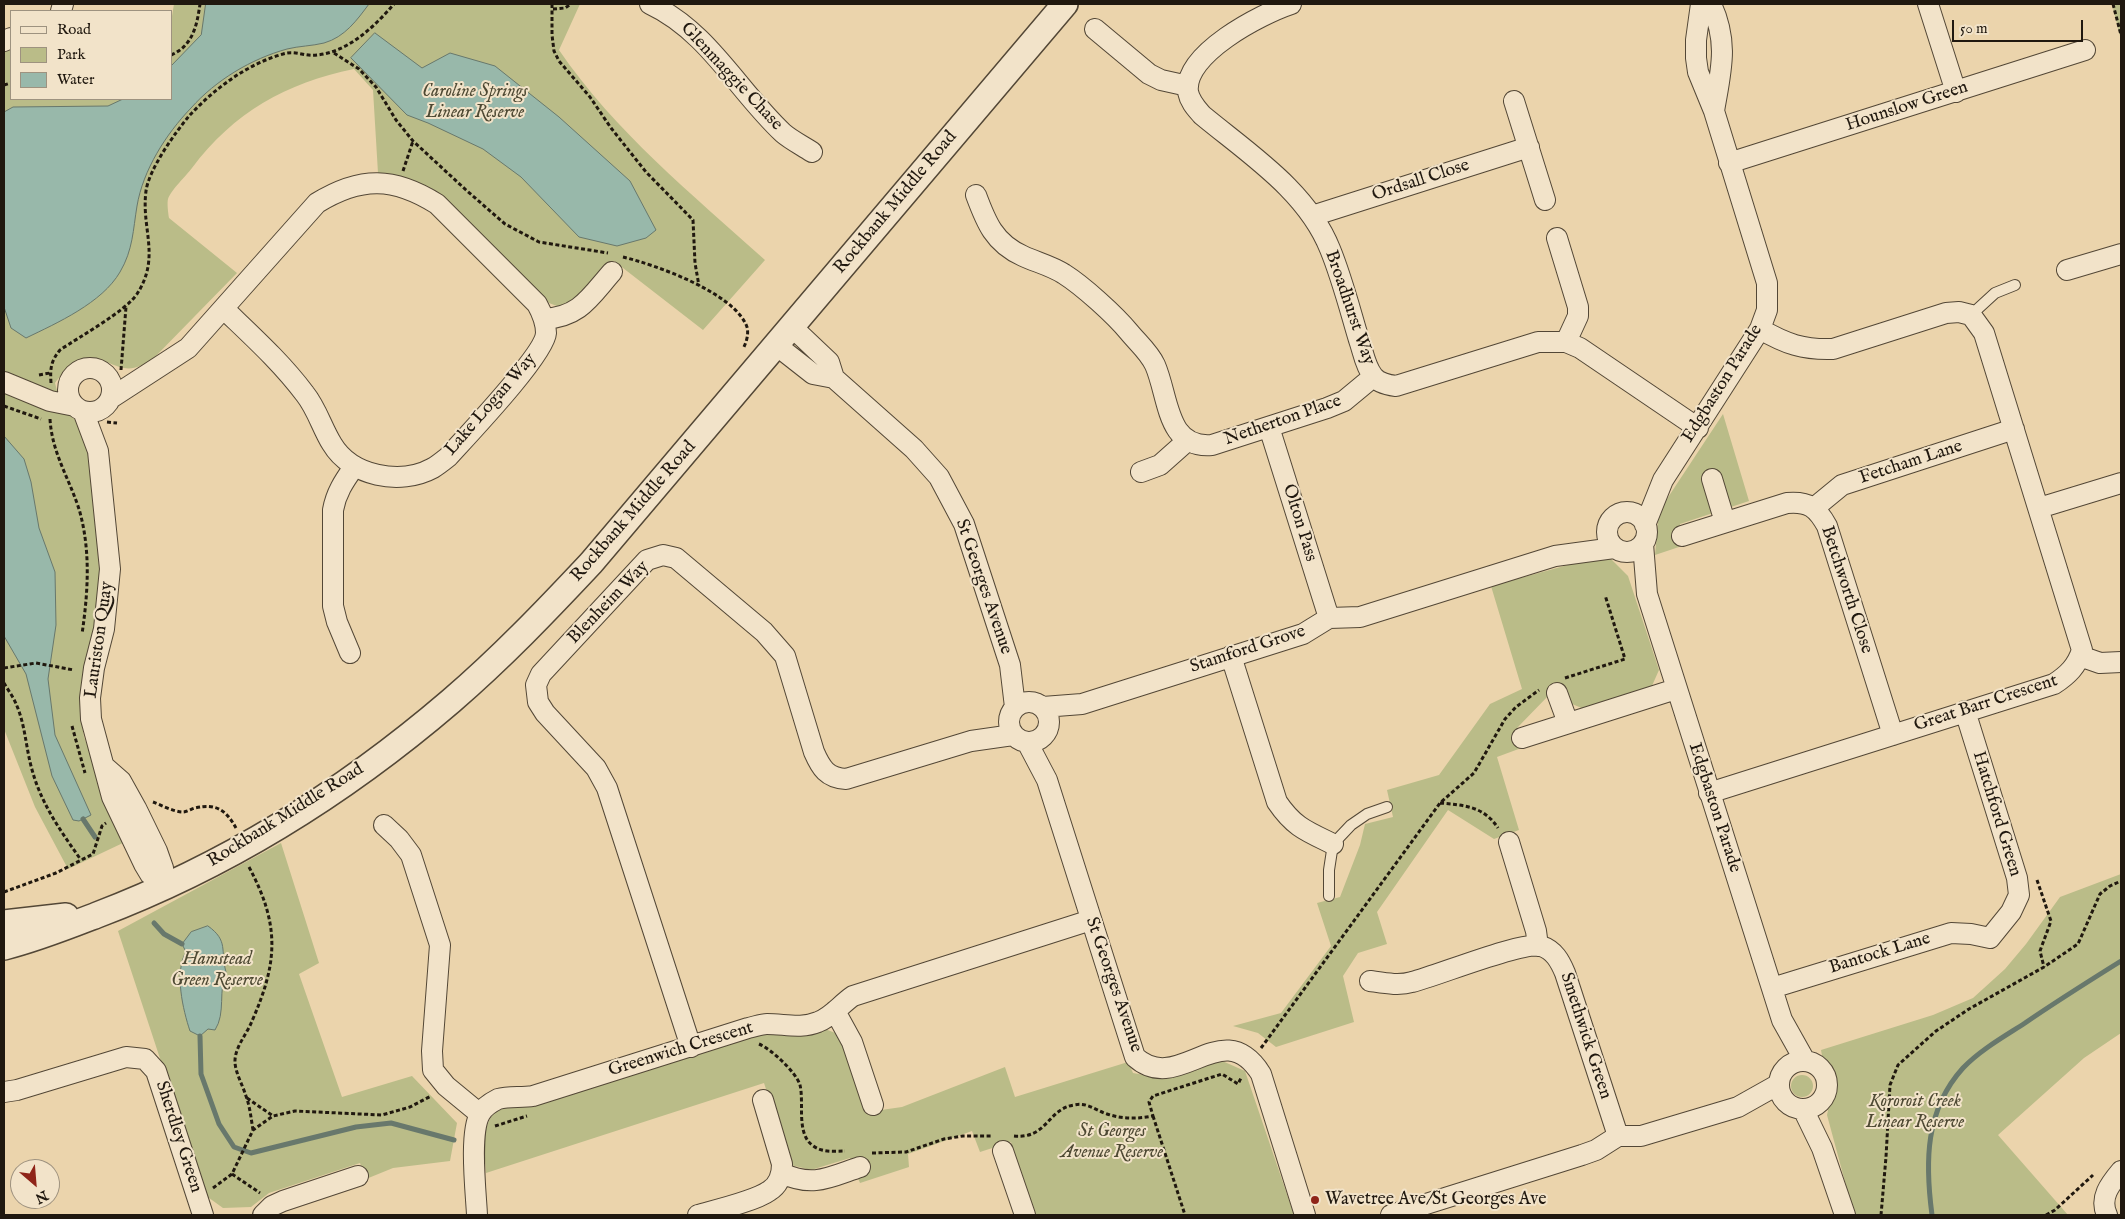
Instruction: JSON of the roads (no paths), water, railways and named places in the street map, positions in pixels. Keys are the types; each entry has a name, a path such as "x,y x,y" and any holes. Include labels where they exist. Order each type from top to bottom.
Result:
{"street":[{"name":"Glenmaggie Chase","path":"650,4 666,11 690,29 784,134 812,152"},
{"name":"Rockbank Middle Road","path":"4,947 30,941 165,888 243,847 319,800 388,751 452,701 530,628 591,563 1066,4"},
{"path":"1095,29 1149,74 1161,80 1188,86 1191,74 1199,63 1218,45 1241,27 1261,16 1291,4"},
{"name":"Edgbaston Parade","path":"1627,512 1663,480 1760,329 1767,310 1767,283 1714,111 1698,72 1696,58 1701,4"},
{"name":"Edgbaston Parade","path":"1711,4 1722,37 1724,60 1714,111"},
{"path":"1928,4 1956,92"},
{"name":"Hounslow Green","path":"1729,163 2085,50"},
{"name":"Broadhurst Way","path":"1188,86 1188,95 1193,105 1202,115 1297,196 1322,231 1330,250 1365,359 1374,378 1386,384 1396,386 1538,342 1566,342 1580,348 1698,428"},
{"path":"1514,101 1545,200"},
{"name":"Ordsall Close","path":"1312,216 1529,147"},
{"path":"4,382 50,401 79,409 98,411 108,402 188,348 317,203 332,194 350,187 376,183 399,185 417,192 437,204 537,304 544,319 566,316 579,309 615,261"},
{"path":"976,195 988,227 999,239 1022,256 1066,275 1121,322 1149,355 1155,366 1174,425 1180,436 1186,441 1160,466 1141,472"},
{"path":"1557,238 1578,307 1578,316 1566,342"},
{"path":"2067,270 2121,254"},
{"name":"Lake Logan Way","path":"224,309 285,368 307,396 332,444 341,457 354,467 382,476 408,476 432,469 448,457 534,358 546,334 544,319"},
{"path":"1760,329 1782,342 1813,350 1833,349 1946,313 1958,312 1971,315 1984,333 2080,639 2082,650 2080,656 2100,663 2121,662"},
{"name":"St Georges Avenue","path":"792,326 829,362 834,378"},
{"name":"St Georges Avenue","path":"776,345 813,374 834,378 914,449 939,477 964,524 1135,1057 1143,1064 1155,1069 1167,1068 1223,1050 1241,1053 1253,1061 1261,1074 1305,1215"},
{"path":"79,409 68,393 71,379 76,373 89,367 112,372 159,368"},
{"path":"108,402 112,384 112,372"},
{"name":"Netherton Place","path":"1186,441 1200,446 1212,445 1269,427 1344,401 1374,378"},
{"path":"24,390 51,386 71,379"},
{"name":"Lauriston Quay","path":"108,402 98,451 110,569 104,629 94,668 90,698 91,719 112,797 144,864 150,874 165,888"},
{"name":"Lauriston Quay","path":"79,409 98,451"},
{"name":"Olton Pass","path":"1269,427 1329,618"},
{"name":"Fetcham Lane","path":"1814,508 1842,485 2014,430"},
{"path":"350,653 337,622 333,606 333,510 335,497 354,467"},
{"name":"Edgbaston Parade","path":"1663,480 1644,534 1647,594 1782,1020 1805,1061"},
{"path":"1712,480 1725,522"},
{"path":"2039,508 2121,483"},
{"name":"Betchworth Close","path":"1682,536 1787,503 1800,502 1814,508 1821,515 1827,526 1893,734"},
{"path":"1329,618 1360,617 1555,556 1607,528 1614,517 1627,512 1638,516 1644,534 1634,551 1618,550 1555,556"},
{"path":"1607,528 1608,539 1618,550"},
{"name":"Edgbaston Parade","path":"1618,550 1647,594"},
{"name":"Blenheim Way","path":"691,1047 607,788 596,768 545,713 538,702 536,685 541,674 647,560 663,555 671,556 764,632 785,656 814,752 818,762 829,775 846,779 1029,722"},
{"name":"Stamford Grove","path":"1029,722 1304,634 1329,618"},
{"path":"1231,656 1277,802 1288,818 1301,829 1333,844"},
{"name":"Great Barr Crescent","path":"1709,793 2054,684 2063,679 2074,668 2080,656"},
{"path":"1554,686 1568,723"},
{"path":"1522,738 1676,688"},
{"name":"Hatchford Green","path":"1965,711 2018,878 2019,895 2011,912 1990,938"},
{"path":"384,825 399,838 410,855 440,946 432,1051 434,1070 478,1122 474,1173 477,1215"},
{"path":"1370,981 1410,983 1515,949 1538,946 1536,931 1509,842"},
{"name":"Rockbank Middle Road","path":"4,923 108,911"},
{"name":"Greenwich Crescent","path":"478,1122 489,1104 497,1100 533,1096 748,1028 766,1024 801,1026 818,1022 835,1012 853,996 1091,920"},
{"name":"Bantock Lane","path":"1772,988 1951,933 1971,934 1990,938"},
{"name":"Smethwick Green","path":"1538,946 1550,950 1561,963 1618,1136"},
{"path":"835,1012 852,1042 873,1105"},
{"name":"Edgbaston Parade","path":"1782,1020 1782,1076"},
{"name":"Sherdley Green","path":"4,1092 126,1057 145,1058 156,1071 203,1215"},
{"path":"1391,1215 1582,1155 1596,1150 1618,1136 1641,1136 1738,1106 1802,1105 1825,1092 1826,1078 1818,1066 1805,1061 1798,1062 1782,1076 1738,1106"},
{"path":"1782,1076 1782,1098 1802,1105 1822,1148 1844,1215"},
{"path":"698,1215 770,1191 777,1183 782,1173 781,1156 763,1100"},
{"path":"1005,1141 1024,1215"},
{"path":"782,1173 806,1182 818,1181 859,1157"},
{"path":"2107,1215 2104,1205 2106,1193 2121,1171"},
{"path":"268,1211 283,1201 358,1176"}],"lane":[{"path":"1971,315 1995,293 2015,285"},
{"path":"1329,896 1329,870 1333,844 1351,825 1367,814 1387,807"}],"water":[{"path":"206,4 369,4 350,27 338,37 324,43 274,53 247,65 211,88 173,129 150,166 140,193 128,256 112,283 91,303 26,338 11,328 4,307 4,112 13,107 108,106 121,100 172,100 172,65 201,35"},
{"path":"375,33 422,68 450,53 495,66 559,117 630,181 656,230 646,238 617,246 579,237 521,177 483,149 407,115 351,58"},
{"path":"4,436 24,459 31,482 39,528 55,572 56,625 48,679 55,735 91,815 79,821 73,820 52,776 26,674 4,636"},
{"path":"208,926 219,936 223,946 226,972 222,986 218,1023 215,1030 208,1029 200,1036 190,1031 182,1002 180,980 182,960 186,952 182,944 191,932"}],"waterway":[{"path":"83,819 95,837"},
{"path":"154,923 164,934 182,944"},
{"path":"1932,1215 1929,1176 1931,1137 1941,1101 1950,1084 1963,1068 1985,1049 2121,961"},
{"path":"200,1036 201,1074 219,1124 234,1147 251,1153 356,1127 391,1123 454,1140"}],"place":[{"name":"Wavetree Ave/St Georges Ave","path":"1315,1200"}],"park label":[{"name":"Caroline Springs Linear Reserve","path":"475,102"},
{"name":"Hamstead Green Reserve","path":"217,970"},
{"name":"Kororoit Creek Linear Reserve","path":"1915,1112"},
{"name":"St Georges Avenue Reserve","path":"1112,1142"}]}
